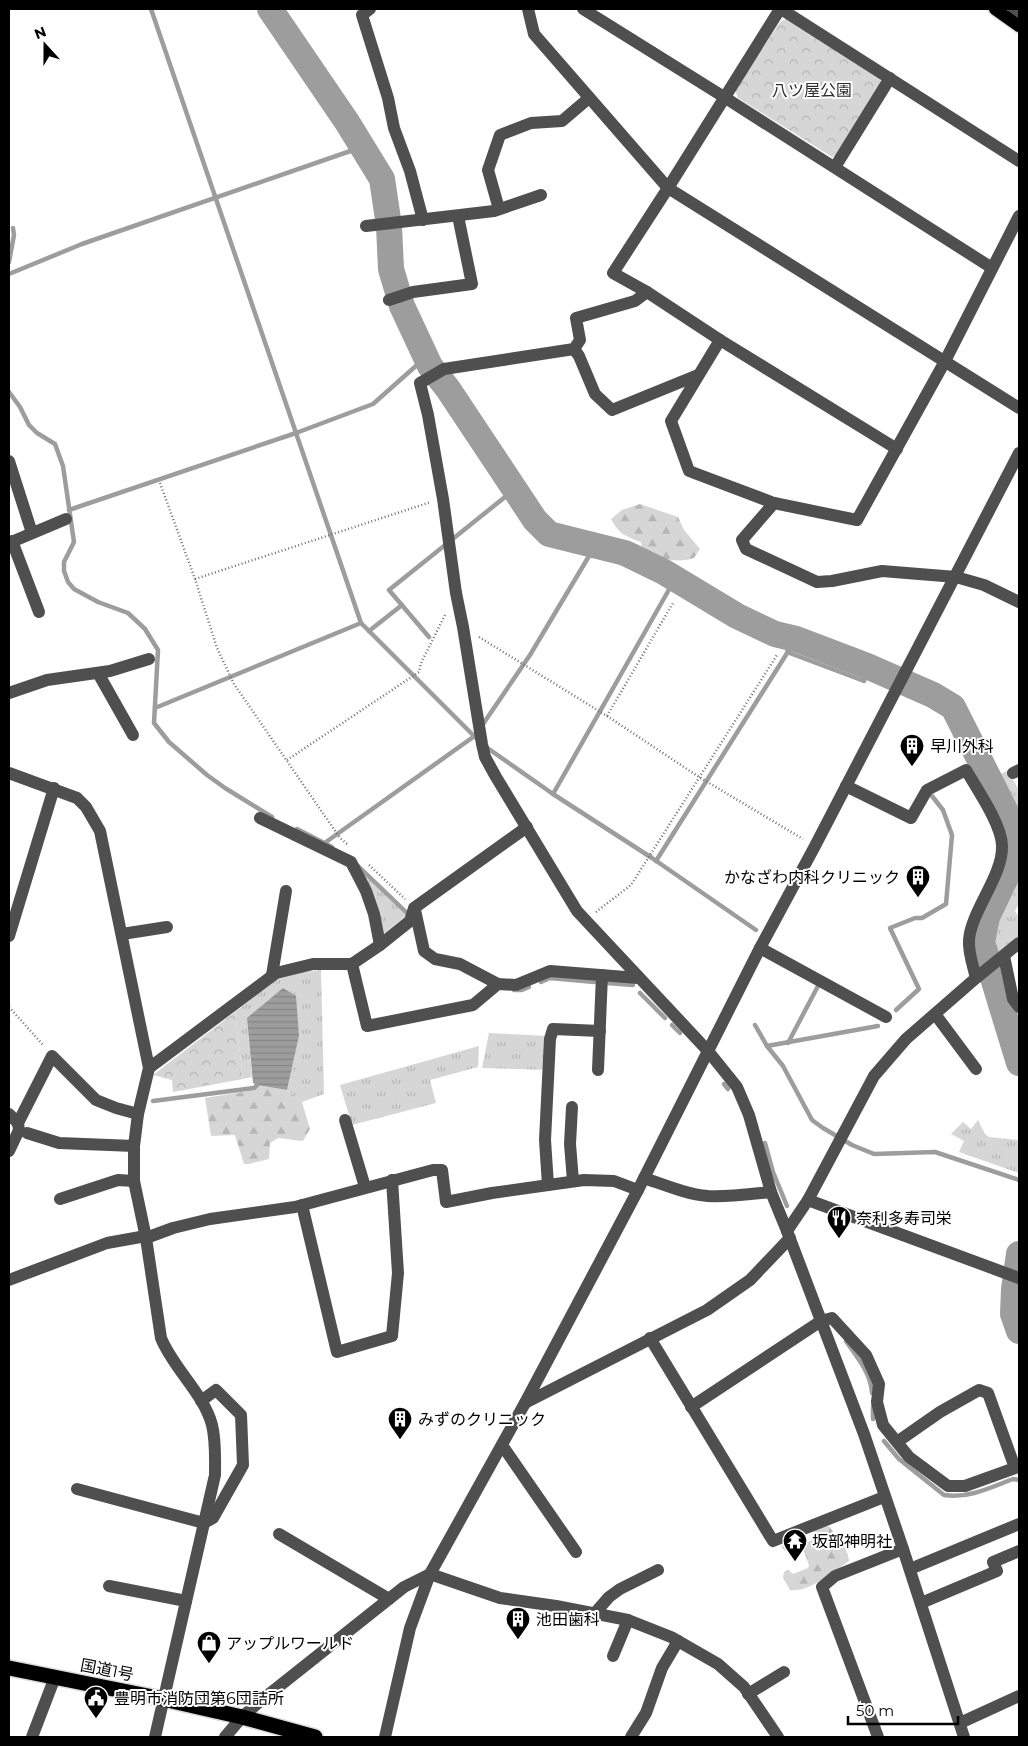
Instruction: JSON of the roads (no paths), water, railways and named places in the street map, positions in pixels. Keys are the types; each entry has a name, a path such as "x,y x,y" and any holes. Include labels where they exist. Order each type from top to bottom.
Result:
{"highway":[{"name":"国道1号","path":"9,1668 242,1717 315,1737"}],"main road":[{"path":"995,9 1015,18"}],"street":[{"path":"370,9 362,15 388,98 394,128 410,171 422,220"},
{"path":"528,9 534,34 668,188 944,363 1019,408"},
{"path":"583,9 992,268"},
{"path":"897,449 613,272 780,9 1019,161"},
{"path":"835,167 890,78"},
{"path":"499,209 488,170 500,135 531,123 562,121 589,98"},
{"path":"366,226 458,216 499,209 541,195"},
{"path":"389,300 413,292 472,284 458,216"},
{"path":"720,340 671,421 689,471 774,503 857,520 944,363 1019,216"},
{"path":"647,292 635,301 576,318 580,340 574,349 444,369 420,382 443,499 456,594 485,756 506,795 527,826 577,911 708,1051 737,1087 750,1115 771,1192 789,1234 864,1434 964,1737"},
{"path":"574,349 579,356 594,394 612,410 698,375"},
{"path":"385,1737 410,1628 430,1574 525,1403 638,1190 760,948 910,666 1019,454"},
{"path":"9,461 32,533"},
{"path":"774,503 742,540 746,549 817,582 832,581 882,571 956,577 984,585 1019,602"},
{"path":"39,612 10,542 66,519"},
{"path":"9,693 47,680 110,671 149,659"},
{"path":"98,673 133,735"},
{"path":"846,786 911,818 927,790 966,770 996,825 1002,845 1001,859 971,926 968,942 978,976"},
{"path":"9,773 77,798 86,807 100,831 149,1068 138,1114 134,1146 134,1181 146,1237 161,1338 166,1352 200,1402 212,1424 216,1454 215,1475 162,1699 155,1737"},
{"path":"9,936 54,788"},
{"path":"260,818 355,857 371,906 380,944"},
{"path":"149,1068 272,975 313,964 352,964 410,921 414,908 527,826"},
{"path":"272,975 286,891"},
{"path":"414,908 424,951 435,959 460,964 498,984 516,985 550,972 638,978"},
{"path":"122,934 167,927"},
{"path":"525,1403 706,1310 750,1280 789,1234 874,1076 906,1039 1019,943"},
{"path":"760,948 886,1017"},
{"path":"1001,958 1013,999 1019,1007"},
{"path":"352,964 368,1026 473,1005 498,984"},
{"path":"598,1070 602,975"},
{"path":"935,1014 976,1069"},
{"path":"548,1185 545,1140 550,1039 553,1029 600,1031"},
{"path":"9,1152 19,1130 13,1118 52,1056 96,1100 138,1114"},
{"path":"572,1107 570,1144 573,1182"},
{"path":"345,1120 365,1187"},
{"path":"27,1133 59,1143 134,1146"},
{"path":"9,1280 107,1243 146,1237 210,1219 302,1205 433,1170 442,1170 446,1202 492,1193 584,1180 614,1181 638,1190"},
{"path":"644,1178 687,1192 707,1196 771,1192"},
{"path":"60,1199 118,1180 134,1181"},
{"path":"302,1205 337,1352 392,1336 398,1273 392,1180"},
{"path":"808,1200 1015,1276"},
{"path":"692,1407 821,1321 832,1318 866,1355 879,1384 877,1402 883,1425 897,1442 910,1457 948,1486 965,1486 1015,1468 988,1393 980,1390 940,1412 897,1442"},
{"path":"650,1338 773,1541 884,1497"},
{"path":"77,1489 204,1524 214,1518 243,1465 241,1415 216,1390 200,1402"},
{"path":"864,1434 883,1425"},
{"path":"502,1444 576,1552"},
{"path":"910,1569 1019,1524"},
{"path":"279,1534 389,1599"},
{"path":"878,1737 822,1587 835,1576 903,1549"},
{"path":"921,1603 997,1571 993,1562 1019,1551"},
{"path":"594,1613 609,1597 620,1589 658,1570"},
{"path":"225,1737 242,1717 404,1587 430,1574 500,1598 556,1606 628,1620 678,1641 718,1664 744,1687 778,1737"},
{"path":"109,1586 186,1601"},
{"path":"613,1656 628,1620"},
{"path":"631,1737 646,1713 662,1668 678,1641"},
{"path":"748,1694 784,1672"},
{"path":"32,1737 54,1677"},
{"path":"960,1723 1019,1696"}],"waterway":[{"path":"151,9 361,623 478,740"},
{"path":"270,9 347,122 382,179 389,226 391,269 402,306 430,366 448,389 535,520 549,534 625,553 664,572 737,616 775,634 796,639 867,666 933,695 953,707 1011,822 1014,842 1008,873 987,917 982,942 1019,1063"},
{"path":"9,274 82,244 362,147"},
{"path":"9,262 14,235 13,228"},
{"path":"69,510 296,433 373,404 426,357"},
{"path":"9,392 20,407 29,425 37,433 55,444 63,466 74,542 64,562 64,571 68,582 74,589 98,602 128,613 145,629 158,650 154,723 169,742 207,775 272,817"},
{"path":"429,637 389,590 515,489"},
{"path":"481,727 530,655 595,546"},
{"path":"553,794 675,579"},
{"path":"369,631 402,605"},
{"path":"155,708 361,623"},
{"path":"656,861 796,639"},
{"path":"787,652 864,681 869,667"},
{"path":"326,842 476,735"},
{"path":"486,747 756,930"},
{"path":"896,1010 919,989 890,928 915,918 922,918 946,904 952,835 943,810 932,796"},
{"path":"297,829 332,847"},
{"path":"358,866 406,912"},
{"path":"541,982 550,978 594,982"},
{"path":"607,983 633,985"},
{"path":"788,1043 818,986"},
{"path":"514,990 522,990 529,987"},
{"path":"640,993 665,1018"},
{"path":"672,1025 680,1033"},
{"path":"755,1025 767,1046 783,1066 812,1120 823,1128 852,1145 874,1154 935,1152 1019,1180"},
{"path":"767,1046 878,1026"},
{"path":"724,1084 728,1089"},
{"path":"153,1101 254,1088 257,1085"},
{"path":"765,1143 773,1172 787,1206"},
{"path":"1019,1254 1013,1314 1019,1331"},
{"path":"846,1341 866,1372 872,1393"},
{"path":"873,1406 873,1419"},
{"path":"884,1441 899,1459 944,1495 971,1494 1013,1479 1019,1480"}],"place":[{"name":"早川外科","path":"912,767"},
{"name":"かなざわ内科クリニック","path":"918,898"},
{"name":"奈利多寿司栄","path":"839,1239"},
{"name":"みずのクリニック","path":"400,1440"},
{"name":"坂部神明社","path":"795,1562"},
{"name":"池田歯科","path":"518,1640"},
{"name":"アップルワールド","path":"209,1664"},
{"name":"豊明市消防団第6団詰所","path":"96,1719"}],"park label":[{"name":"八ツ屋公園","path":"812,90"}]}
